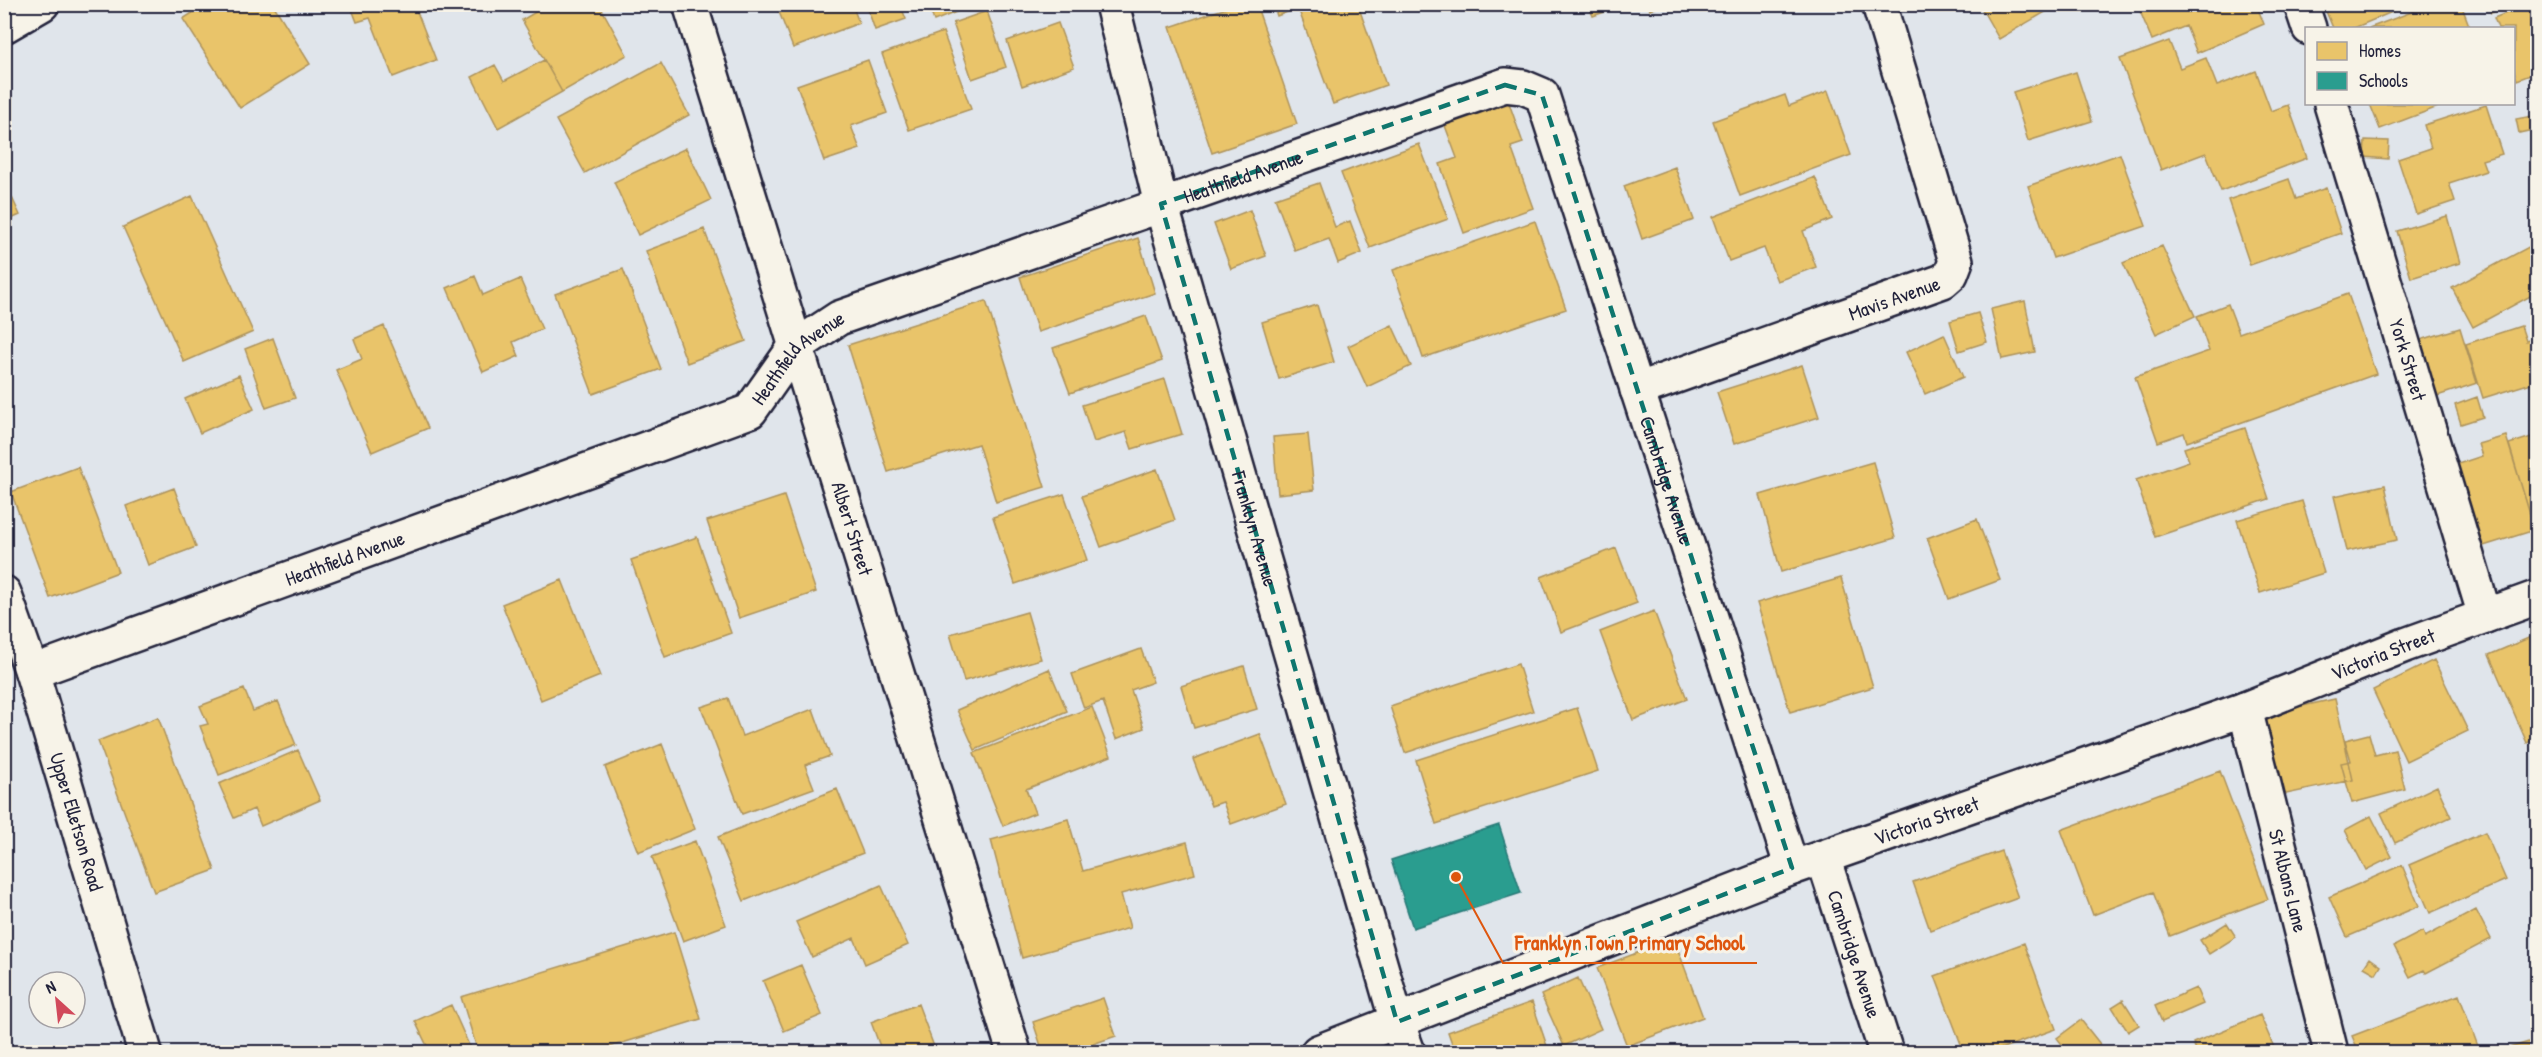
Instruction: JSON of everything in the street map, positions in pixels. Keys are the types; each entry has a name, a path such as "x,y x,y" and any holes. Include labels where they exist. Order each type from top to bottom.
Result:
{"street":[{"path":"4,26 42,4"},
{"name":"Albert Street","path":"690,4 1014,1053"},
{"name":"Franklyn Avenue","path":"1112,4 1161,204 1396,1022 1408,1053"},
{"name":"Mavis Avenue","path":"1637,390 1943,281 1951,274 1956,261 1879,4"},
{"path":"2301,4 2308,27"},
{"name":"Heathfield Avenue","path":"32,672 750,411 795,347 838,318 1505,84 1523,87 1542,94"},
{"name":"Cambridge Avenue","path":"1542,94 1792,868"},
{"name":"York Street","path":"2331,105 2485,616"},
{"name":"Upper Elletson Road","path":"4,592 32,672 145,1053"},
{"name":"Victoria Street","path":"1318,1053 1792,868 2245,709 2538,597"},
{"name":"St Albans Lane","path":"2245,709 2331,1053"},
{"name":"Cambridge Avenue","path":"1823,857 1886,1053"}],"highlighted area":[{"path":"1505,85 1542,95 1792,868 1397,1022 1161,204"}],"building: Homes":[{"path":"206,4 273,4 310,64 240,108 183,19"},
{"path":"350,4 414,4 436,60 393,77 370,18 357,22"},
{"path":"549,4 599,4 627,55 562,92 522,20"},
{"path":"776,4 852,4 859,23 793,48"},
{"path":"866,4 900,4 906,19 875,30"},
{"path":"928,4 965,4 966,8 934,21"},
{"path":"1238,4 1256,4 1297,124 1212,153 1170,27"},
{"path":"1273,4 1369,4 1359,8 1386,85 1333,104 1298,8 1277,16"},
{"path":"1588,4 1627,4 1593,16"},
{"path":"1648,4 1664,4 1650,10"},
{"path":"1979,4 2059,4 1999,39"},
{"path":"2137,4 2256,4 2264,24 2197,53 2186,26 2152,40"},
{"path":"2323,4 2411,4 2356,27 2333,27"},
{"path":"2433,4 2461,4 2470,27 2372,27"},
{"path":"2488,4 2513,4 2491,13"},
{"path":"2529,4 2538,4 2538,72 2517,80 2515,27 2498,27 2494,18"},
{"path":"987,11 1006,67 972,79 953,23"},
{"path":"1058,23 1074,67 1022,86 1007,41"},
{"path":"943,32 971,109 909,130 882,54"},
{"path":"2169,41 2180,68 2206,58 2217,86 2256,71 2271,111 2288,105 2307,158 2221,191 2206,153 2161,170 2120,59"},
{"path":"544,60 562,92 498,128 472,77 495,65 504,81"},
{"path":"868,60 887,113 851,126 860,149 824,161 797,85"},
{"path":"661,63 689,115 585,173 556,120"},
{"path":"2076,72 2092,121 2028,141 2013,92"},
{"path":"1828,91 1851,155 1740,196 1713,121 1785,95 1789,106"},
{"path":"1508,100 1523,143 1511,147 1533,208 1464,233 1440,164 1457,158 1444,123"},
{"path":"2370,105 2443,105 2380,129"},
{"path":"2486,105 2502,154 2482,160 2486,171 2449,183 2455,201 2416,214 2398,159 2431,148 2424,125"},
{"path":"2538,115 2538,129 2519,133 2516,119"},
{"path":"2365,140 2389,141 2388,159 2364,157"},
{"path":"1419,144 1448,219 1370,248 1341,173"},
{"path":"686,148 711,200 638,235 614,182"},
{"path":"2120,154 2146,226 2053,258 2028,186"},
{"path":"1675,167 1694,220 1642,239 1624,186"},
{"path":"1815,177 1832,219 1803,231 1816,267 1777,281 1764,248 1729,261 1713,217"},
{"path":"2289,179 2296,199 2326,188 2341,233 2250,265 2228,200"},
{"path":"4,180 20,215 4,222"},
{"path":"1319,183 1335,227 1350,221 1362,253 1338,263 1329,239 1295,251 1275,198"},
{"path":"192,196 253,332 184,362 123,227"},
{"path":"1250,210 1266,256 1231,269 1214,224"},
{"path":"2447,216 2460,263 2411,278 2397,231"},
{"path":"1535,221 1566,309 1423,358 1393,270"},
{"path":"704,229 746,341 687,363 646,251"},
{"path":"1138,238 1155,293 1038,332 1020,277"},
{"path":"2538,242 2538,292 2473,327 2452,288"},
{"path":"2162,246 2195,316 2156,334 2123,263"},
{"path":"623,269 661,369 593,394 555,294"},
{"path":"475,276 483,295 520,279 542,329 513,342 519,356 483,372 447,288"},
{"path":"2348,294 2376,374 2187,442 2184,433 2158,442 2135,377 2209,351 2197,316 2228,304 2239,333"},
{"path":"986,301 1045,487 996,502 978,444 888,472 848,345"},
{"path":"2025,301 2035,352 2002,359 1991,309"},
{"path":"1317,305 1334,362 1279,379 1262,322"},
{"path":"1978,313 1987,342 1959,351 1950,321"},
{"path":"1146,316 1162,361 1070,393 1053,348"},
{"path":"1392,325 1411,366 1367,387 1348,346"},
{"path":"384,326 428,428 372,452 336,370 362,359 354,339"},
{"path":"2521,326 2526,341 2538,337 2538,381 2483,398 2466,344"},
{"path":"2460,328 2477,383 2434,397 2417,341"},
{"path":"1944,334 1963,377 1925,394 1906,352"},
{"path":"273,338 295,398 266,408 245,349"},
{"path":"1802,365 1819,417 1734,444 1717,392"},
{"path":"239,375 254,409 200,433 185,399"},
{"path":"1165,379 1182,434 1132,449 1126,432 1094,442 1082,405"},
{"path":"2477,397 2483,417 2461,424 2455,405"},
{"path":"2245,428 2269,499 2155,537 2136,480 2189,461 2184,448"},
{"path":"1308,434 1314,490 1278,494 1273,437"},
{"path":"2538,435 2538,516 2531,518 2509,444"},
{"path":"2506,436 2535,530 2477,548 2452,466 2482,456 2478,444"},
{"path":"1873,462 1895,538 1781,572 1760,495"},
{"path":"78,467 118,572 50,598 11,492"},
{"path":"1157,469 1175,520 1101,547 1082,496"},
{"path":"2385,485 2397,540 2347,551 2334,496"},
{"path":"174,488 196,547 148,565 126,506"},
{"path":"1064,494 1087,560 1015,584 993,517"},
{"path":"784,496 816,592 739,618 707,521"},
{"path":"2302,501 2324,573 2260,593 2237,520"},
{"path":"1977,519 2000,580 1949,599 1927,538"},
{"path":"697,537 731,633 665,657 631,560"},
{"path":"1616,548 1637,603 1561,632 1541,577"},
{"path":"1841,578 1873,687 1790,712 1757,603"},
{"path":"562,580 600,676 541,700 502,604"},
{"path":"1654,611 1687,699 1633,720 1600,632"},
{"path":"1027,612 1041,659 964,681 950,634"},
{"path":"2538,634 2538,738 2527,743 2489,655"},
{"path":"1141,649 1153,682 1131,690 1144,728 1116,739 1103,701 1084,708 1072,674"},
{"path":"2434,660 2468,731 2406,761 2373,690"},
{"path":"1518,664 1533,711 1405,753 1390,706"},
{"path":"1244,666 1257,709 1194,728 1181,686"},
{"path":"1049,669 1067,711 975,750 957,710"},
{"path":"244,689 253,711 278,701 296,745 219,775 200,726 208,724 200,706"},
{"path":"728,698 742,736 813,709 830,756 805,765 814,788 742,814 701,707"},
{"path":"2335,699 2353,780 2277,796 2260,715"},
{"path":"1092,707 1111,756 1026,789 1035,813 1003,826 974,753"},
{"path":"1577,708 1598,771 1436,824 1416,760"},
{"path":"158,717 215,870 154,892 98,741"},
{"path":"1260,734 1286,804 1231,824 1223,802 1211,806 1193,759"},
{"path":"2369,734 2375,755 2395,750 2405,789 2352,803 2341,763 2351,761 2345,740"},
{"path":"662,744 695,829 638,852 605,767"},
{"path":"298,750 320,800 261,826 254,809 234,818 219,784"},
{"path":"2220,771 2268,899 2170,936 2153,892 2093,915 2061,830"},
{"path":"2437,786 2451,817 2395,843 2381,813"},
{"path":"837,789 863,853 744,901 718,837"},
{"path":"2371,816 2392,857 2366,870 2345,830"},
{"path":"1068,819 1083,871 1187,842 1195,874 1121,894 1130,928 1022,958 991,840"},
{"path":"2485,832 2506,880 2430,913 2409,865"},
{"path":"695,841 726,925 683,941 652,857"},
{"path":"2001,851 2018,898 1930,930 1913,882"},
{"path":"2402,865 2419,906 2347,937 2329,897"},
{"path":"881,885 908,945 865,964 854,938 812,957 796,922"},
{"path":"2476,910 2491,939 2426,973 2424,970 2410,977 2394,946 2423,931 2425,937"},
{"path":"2227,923 2236,937 2209,954 2200,940"},
{"path":"674,932 701,1019 593,1052 478,1052 461,997"},
{"path":"1674,939 1703,1017 1627,1046 1597,968"},
{"path":"2024,943 2056,1029 1992,1052 1964,1052 1935,976"},
{"path":"2370,958 2381,966 2376,974 2364,967"},
{"path":"801,965 822,1015 784,1031 763,981"},
{"path":"1578,978 1601,1029 1564,1046 1541,995"},
{"path":"2196,988 2203,1004 2162,1022 2155,1006"},
{"path":"2459,995 2479,1049 2469,1052 2359,1052 2352,1036"},
{"path":"1103,998 1116,1036 1070,1052 1043,1052 1033,1022"},
{"path":"2123,1000 2139,1025 2128,1032 2112,1007"},
{"path":"1532,1002 1549,1052 1455,1052 1448,1032"},
{"path":"918,1004 936,1052 882,1052 871,1022"},
{"path":"451,1005 472,1052 430,1052 415,1021"},
{"path":"2260,1015 2276,1052 2197,1052 2193,1043"},
{"path":"2081,1020 2100,1044 2090,1052 2068,1052 2057,1038"},
{"path":"2538,1039 2538,1052 2499,1051"}],"building: Schools":[{"path":"1499,825 1521,893 1413,928 1391,860"}],"place":[{"name":"Franklyn Town Primary School","path":"1456,877"}]}
